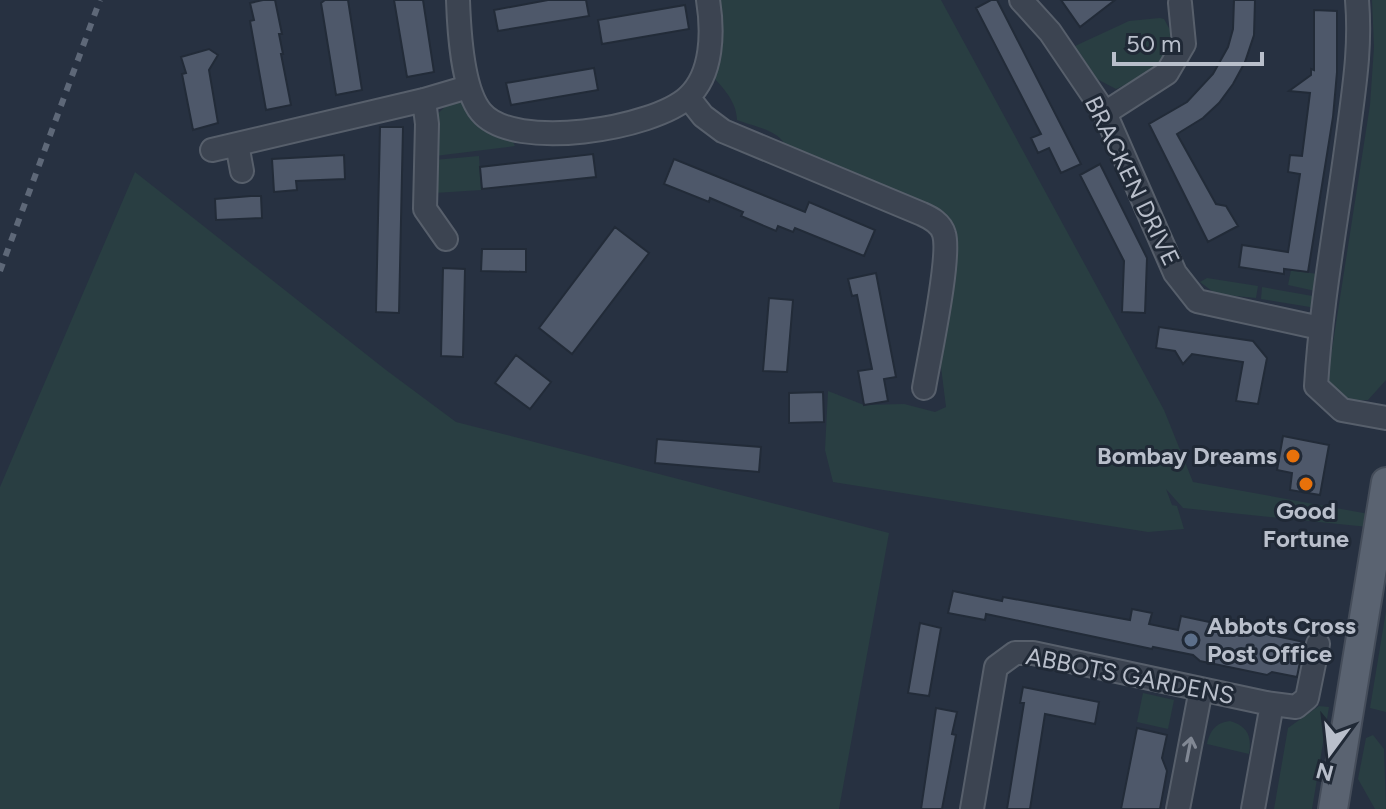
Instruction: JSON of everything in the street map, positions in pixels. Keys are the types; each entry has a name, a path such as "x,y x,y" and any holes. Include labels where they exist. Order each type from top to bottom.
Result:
{"main road":[{"path":"1333,809 1386,482"}],"street":[{"path":"458,0 468,87 482,113 515,131 549,134 628,124 662,113 688,97 706,70 712,25 708,0"},
{"name":"BRACKEN DRIVE","path":"1021,0 1050,32 1105,113 1175,273 1197,301 1320,328"},
{"path":"1357,0 1360,39 1320,328 1316,386 1342,410 1386,418"},
{"path":"1105,113 1167,73 1184,44 1180,3"},
{"path":"212,150 468,87"},
{"path":"688,97 703,116 723,131 922,214 934,220 943,231 945,255 924,388"},
{"path":"424,100 427,124 425,209 446,239"},
{"path":"237,144 242,171"},
{"name":"ABBOTS GARDENS","path":"972,809 996,667 1015,653 1033,653 1296,707 1307,698 1318,644"},
{"path":"1178,809 1201,689"},
{"path":"1253,809 1272,704"}],"green space":[{"path":"716,0 941,0 1164,410 1193,482 1380,516 1378,528 1183,508 1166,489 1172,505 1177,506 1184,529 1148,532 833,482 825,450 828,391 864,405 904,404 935,412 946,407 940,359 955,245 786,147 778,136 737,120 731,99 706,70"},
{"path":"1372,0 1386,0 1386,380 1368,400 1361,400 1347,399 1336,393 1328,375 1370,105 1374,47"},
{"path":"1164,19 1175,39 1166,57 1152,70 1116,89 1097,79 1075,46 1129,21"},
{"path":"464,103 492,131 515,146 435,156 435,116 446,106"},
{"path":"479,156 481,190 435,193 434,160"},
{"path":"135,172 456,422 889,533 839,809 0,809 0,487"},
{"path":"1291,270 1317,274 1320,292 1288,285"},
{"path":"1207,278 1258,286 1256,298 1216,294 1200,282"},
{"path":"1262,287 1318,297 1316,308 1261,299"},
{"path":"1386,611 1386,712 1370,708"},
{"path":"1143,693 1174,700 1168,729 1137,722"},
{"path":"1319,706 1329,707 1312,809 1274,809 1288,728"},
{"path":"1230,721 1247,733 1249,754 1207,744 1214,728"},
{"path":"1373,735 1384,749 1386,809 1375,809 1358,779 1366,738"}],"building":[{"path":"275,0 291,105 266,110 250,21 254,20 250,3"},
{"path":"325,0 348,0 362,90 336,95 321,3"},
{"path":"394,0 423,0 434,72 407,77"},
{"path":"548,0 586,0 589,16 498,31 494,10"},
{"path":"997,0 1081,164 1061,173 1049,148 1038,153 1031,138 1041,134 976,8"},
{"path":"1061,0 1115,0 1080,27"},
{"path":"1234,0 1255,0 1254,35 1245,62 1219,103 1203,118 1177,134 1216,204 1226,206 1238,226 1208,242 1149,124 1187,102 1213,74 1228,47 1233,29"},
{"path":"685,5 689,29 602,44 598,20"},
{"path":"1314,10 1337,11 1337,72 1333,117 1308,272 1284,269 1284,274 1239,267 1242,245 1288,252 1300,174 1288,172 1290,155 1302,156 1310,93 1289,91 1311,75 1311,69 1314,70"},
{"path":"209,49 218,55 209,70 218,123 193,130 181,57"},
{"path":"594,68 598,90 511,105 506,83"},
{"path":"380,127 403,127 399,313 376,312"},
{"path":"593,154 596,177 482,189 480,167"},
{"path":"344,155 345,179 296,181 297,190 274,192 272,159"},
{"path":"674,159 805,212 809,202 875,230 864,256 795,228 793,232 778,226 776,231 710,198 709,202 664,184"},
{"path":"1100,164 1147,258 1145,313 1122,312 1124,261 1080,175"},
{"path":"261,196 262,218 216,220 215,199"},
{"path":"615,227 649,253 572,354 539,328"},
{"path":"482,249 526,249 526,272 481,271"},
{"path":"443,268 465,269 463,357 441,356"},
{"path":"876,273 896,377 884,379 888,401 864,405 858,371 872,369 857,295 852,296 848,279"},
{"path":"769,298 793,300 787,372 763,371"},
{"path":"1159,327 1253,341 1267,358 1258,404 1236,401 1243,362 1192,354 1183,364 1175,351 1156,348"},
{"path":"516,355 551,382 530,409 495,383"},
{"path":"823,392 824,422 789,423 789,393"},
{"path":"1283,436 1329,445 1320,495 1290,490 1292,473 1277,470"},
{"path":"657,439 761,447 759,472 655,463"},
{"path":"953,591 1130,620 1132,609 1152,613 1149,624 1178,630 1181,616 1304,642 1297,677 1272,672 1267,675 1200,661 1193,655 986,614 985,620 948,613"},
{"path":"920,623 941,628 929,696 908,693"},
{"path":"1023,687 1099,702 1095,724 1045,714 1030,809 1007,809 1024,703 1020,703"},
{"path":"936,708 957,712 952,734 956,735 942,809 921,809"},
{"path":"1137,728 1167,735 1162,758 1167,771 1160,809 1121,809"}],"railway":[{"path":"0,271 100,0"}],"place":[{"name":"Bombay Dreams","path":"1293,456"},
{"name":"Good Fortune","path":"1306,484"},
{"name":"Abbots Cross Post Office","path":"1191,640"}]}
